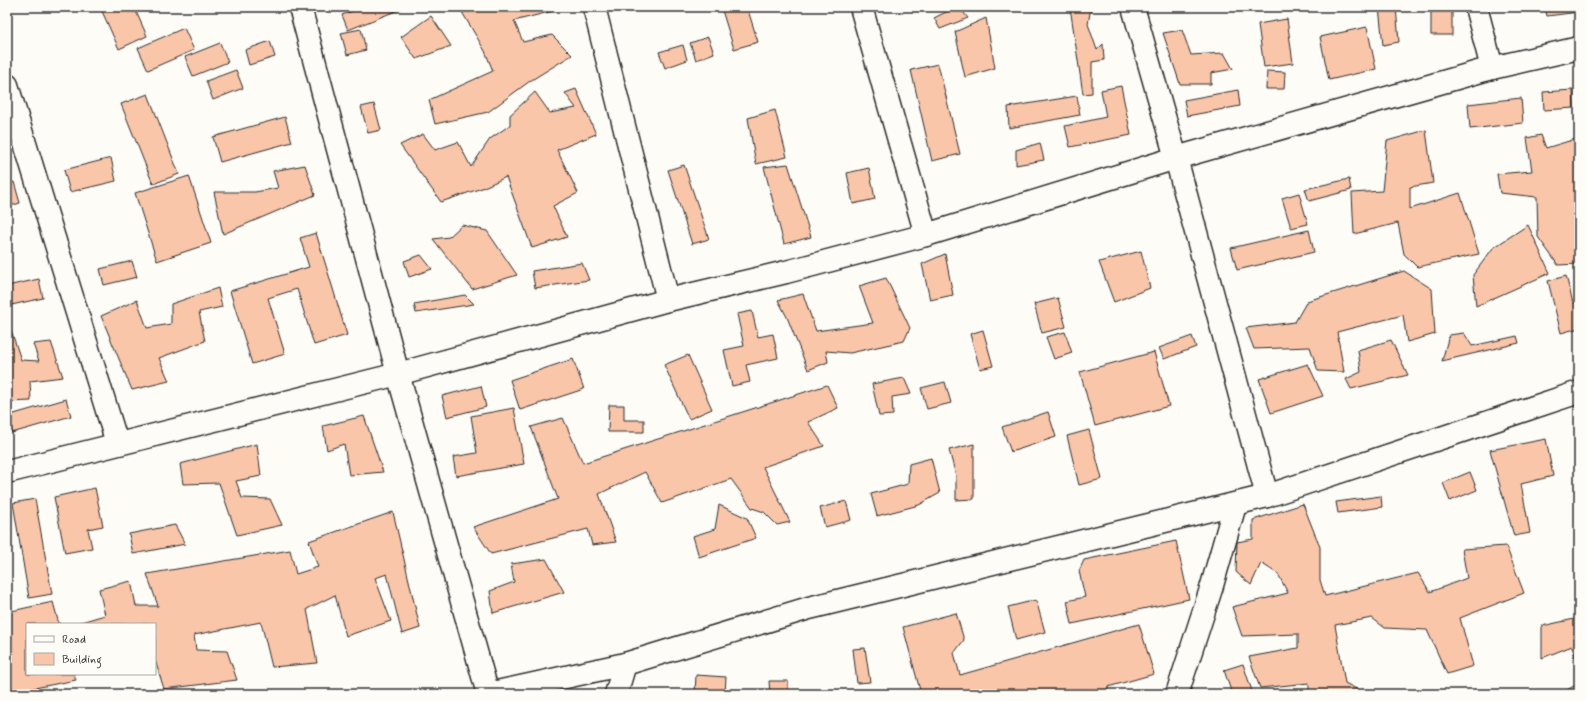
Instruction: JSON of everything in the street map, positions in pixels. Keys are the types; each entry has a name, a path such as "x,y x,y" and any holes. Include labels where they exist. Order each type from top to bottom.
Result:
{"street":[{"path":"300,7 398,374 488,694 625,664 809,608 1235,505 1267,496 1579,392"},
{"path":"594,7 668,300"},
{"path":"861,7 926,235"},
{"path":"1133,7 1176,158 1267,496"},
{"path":"1476,7 1492,68"},
{"path":"7,472 117,443 398,374 668,300 786,272 926,235 1176,158 1492,68 1579,48"},
{"path":"7,85 117,443"},
{"path":"1177,694 1211,589 1235,505"},
{"path":"616,694 625,664"}],"building":[{"path":"106,7 134,7 147,36 119,49 101,9"},
{"path":"363,7 406,7 348,30 342,15"},
{"path":"459,7 551,7 553,11 514,21 523,42 552,35 572,55 530,81 488,112 435,124 429,100 493,71 485,51"},
{"path":"721,7 747,7 758,42 734,49"},
{"path":"956,7 959,7 968,18 940,29 934,18"},
{"path":"1070,7 1091,7 1088,24 1097,50 1103,44 1104,60 1092,62 1092,93 1083,94"},
{"path":"1379,7 1396,7 1399,42 1383,45"},
{"path":"1431,7 1452,7 1452,35 1431,35"},
{"path":"1545,7 1579,7 1579,12 1547,16"},
{"path":"431,16 451,46 416,59 401,37"},
{"path":"986,18 995,68 965,77 955,32"},
{"path":"1287,19 1293,63 1264,67 1258,24"},
{"path":"1367,27 1376,69 1329,80 1320,37"},
{"path":"184,28 194,50 148,70 138,48"},
{"path":"361,29 366,50 347,55 341,33"},
{"path":"1182,30 1191,55 1224,53 1233,69 1211,73 1211,84 1180,84 1163,33"},
{"path":"708,37 714,53 696,60 690,43"},
{"path":"270,41 275,57 249,65 245,50"},
{"path":"220,43 228,62 193,76 185,57"},
{"path":"683,45 687,60 665,68 659,52"},
{"path":"938,64 960,154 932,161 911,70"},
{"path":"236,70 243,88 213,100 206,81"},
{"path":"1267,71 1285,72 1284,89 1266,89"},
{"path":"1121,86 1131,135 1070,147 1065,126 1106,117 1101,90"},
{"path":"576,89 596,134 557,150 578,193 553,206 567,237 532,248 506,177 482,188 441,202 400,145 423,134 435,150 458,142 471,167 490,139 510,125 510,115 535,92 550,113 576,108 565,93"},
{"path":"1238,90 1240,106 1187,116 1184,100"},
{"path":"1573,90 1574,108 1544,110 1543,92"},
{"path":"148,94 179,174 153,184 121,104"},
{"path":"1077,96 1080,115 1009,128 1008,107"},
{"path":"1521,98 1523,123 1470,129 1468,104"},
{"path":"374,104 381,130 368,133 361,107"},
{"path":"775,110 787,157 756,164 748,118"},
{"path":"285,117 292,142 220,162 213,137"},
{"path":"1426,130 1433,183 1410,187 1410,209 1460,193 1479,254 1417,267 1404,254 1398,223 1354,234 1352,193 1382,191 1387,141"},
{"path":"1541,135 1546,148 1579,138 1579,264 1558,265 1538,237 1537,197 1500,193 1497,174 1532,171 1527,138"},
{"path":"1040,143 1044,160 1016,165 1016,150"},
{"path":"111,158 116,181 70,192 64,170"},
{"path":"788,164 811,237 784,244 764,167"},
{"path":"305,165 315,195 223,234 214,192 255,192 278,188 273,171"},
{"path":"684,165 709,239 692,244 668,170"},
{"path":"869,168 875,199 853,204 847,173"},
{"path":"189,176 211,243 157,261 135,193"},
{"path":"1349,179 1351,190 1309,201 1305,189"},
{"path":"14,182 20,203 7,207 7,184"},
{"path":"1299,193 1308,224 1291,228 1282,198"},
{"path":"462,225 487,231 517,275 472,289 433,239 449,237"},
{"path":"1528,225 1550,273 1476,306 1473,275 1493,248"},
{"path":"1309,230 1314,252 1237,270 1231,248"},
{"path":"316,233 347,335 314,345 297,289 268,298 285,354 252,364 230,291 309,267 300,238"},
{"path":"1141,251 1150,288 1114,302 1099,262"},
{"path":"945,254 953,295 930,300 922,264"},
{"path":"421,255 432,269 409,277 404,261"},
{"path":"132,261 137,277 104,285 100,269"},
{"path":"582,263 589,280 535,288 532,271"},
{"path":"1404,271 1432,289 1435,334 1407,342 1403,315 1337,332 1344,372 1318,371 1310,347 1254,349 1246,328 1295,322 1307,301"},
{"path":"1566,276 1573,303 1579,302 1579,328 1561,333 1548,281"},
{"path":"886,278 910,328 904,341 850,353 826,351 828,362 808,370 787,317 778,300 803,294 816,331 873,323 859,286"},
{"path":"39,279 43,298 7,306 7,286"},
{"path":"218,288 222,307 199,312 205,341 159,358 169,381 132,390 101,316 137,300 147,328 171,324 171,304"},
{"path":"465,295 474,304 416,313 414,304"},
{"path":"1058,298 1066,327 1042,333 1034,304"},
{"path":"752,311 758,337 773,334 778,358 746,365 750,382 732,386 724,350 744,346 737,314"},
{"path":"7,324 9,324 21,360 39,361 33,344 51,342 63,377 30,381 31,401 7,401"},
{"path":"983,330 993,366 980,369 970,334"},
{"path":"1065,332 1072,353 1054,359 1046,337"},
{"path":"1464,333 1472,346 1517,336 1519,343 1442,361 1449,335"},
{"path":"1192,336 1196,347 1164,359 1159,348"},
{"path":"1391,340 1408,375 1351,389 1346,379 1361,372 1358,350"},
{"path":"1154,352 1169,406 1095,426 1080,372"},
{"path":"688,355 712,409 689,419 664,365"},
{"path":"573,359 584,389 520,410 510,380"},
{"path":"1308,364 1323,396 1271,413 1259,379"},
{"path":"904,378 911,394 892,397 893,415 879,416 872,384"},
{"path":"945,382 951,403 927,409 921,388"},
{"path":"827,385 838,408 808,422 824,446 763,467 790,522 777,525 764,512 752,508 731,479 662,503 645,472 599,494 616,542 592,545 588,529 491,554 473,527 558,499 531,427 563,418 583,463"},
{"path":"481,386 486,407 447,417 442,396"},
{"path":"66,399 71,416 12,433 7,416"},
{"path":"609,405 624,405 624,420 644,420 644,432 608,432"},
{"path":"514,408 524,464 456,476 453,457 477,453 471,416"},
{"path":"1048,412 1056,437 1011,452 1002,427"},
{"path":"364,416 383,472 349,475 344,444 327,450 323,426"},
{"path":"1089,430 1102,479 1079,485 1067,436"},
{"path":"1546,439 1553,476 1521,484 1530,533 1514,536 1490,450"},
{"path":"257,444 261,476 236,481 242,498 270,499 282,525 237,535 219,483 183,484 180,464"},
{"path":"974,444 974,499 956,500 956,476 949,450"},
{"path":"931,458 940,493 919,505 877,516 871,494 908,484 909,464"},
{"path":"1470,472 1477,490 1450,501 1443,483"},
{"path":"95,488 103,526 88,529 92,548 65,553 54,497"},
{"path":"1381,496 1382,507 1338,513 1336,502"},
{"path":"35,499 52,594 29,598 13,503"},
{"path":"846,501 851,520 825,527 820,508"},
{"path":"1303,504 1320,547 1320,580 1325,596 1418,573 1430,592 1467,578 1462,549 1506,546 1524,593 1460,618 1473,666 1447,674 1427,630 1385,628 1372,618 1335,625 1345,683 1366,694 1309,694 1309,683 1260,688 1249,657 1298,648 1298,634 1242,636 1232,607 1288,593 1278,574 1261,563 1251,585 1236,572 1237,542 1253,539 1253,520"},
{"path":"719,505 747,518 756,538 699,557 693,536 715,529"},
{"path":"393,512 420,628 402,634 387,574 375,578 391,621 346,636 335,595 307,609 317,663 272,667 261,622 194,635 196,650 227,651 237,680 164,689 156,663 156,623 77,623 105,615 99,589 131,581 136,606 158,606 147,574 290,550 296,574 318,567 309,541"},
{"path":"175,525 185,544 133,554 129,534"},
{"path":"1176,541 1189,599 1072,624 1067,601 1085,597 1079,571 1084,560"},
{"path":"546,559 564,592 493,613 490,591 514,582 511,564"},
{"path":"1036,600 1045,632 1016,640 1008,607"},
{"path":"53,602 59,623 26,623 26,675 74,675 76,680 14,692 14,694 7,694 7,612"},
{"path":"956,613 964,640 954,653 960,675 1139,624 1154,674 1108,687 1107,694 921,694 903,627"},
{"path":"1579,618 1579,669 1572,646 1542,658 1542,626"},
{"path":"865,648 870,682 857,683 853,649"},
{"path":"1243,664 1253,694 1232,694 1224,670"},
{"path":"696,675 726,677 725,694 695,694"},
{"path":"769,681 788,681 788,694 770,694"},
{"path":"1579,683 1579,694 1560,694"}]}
